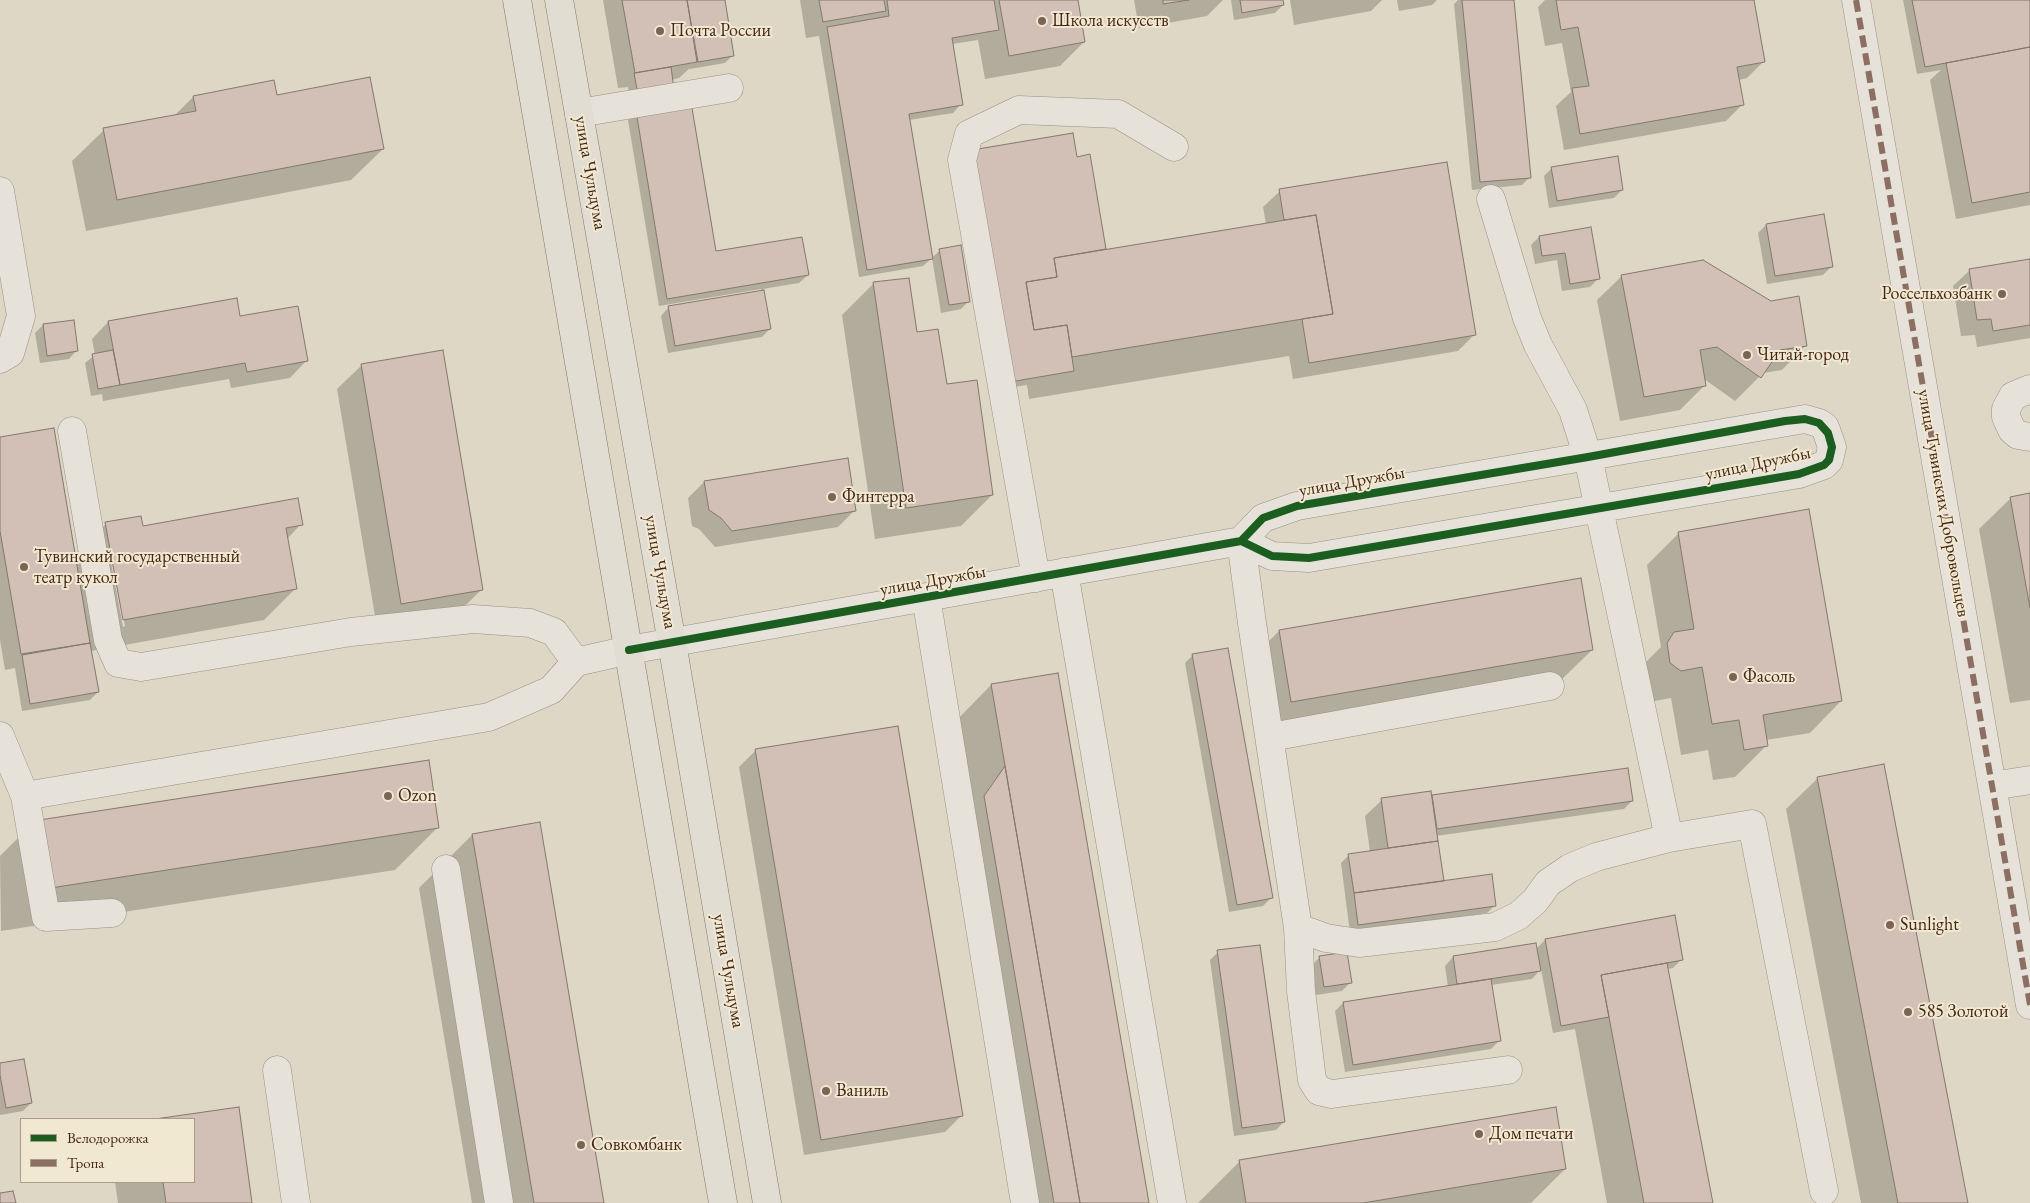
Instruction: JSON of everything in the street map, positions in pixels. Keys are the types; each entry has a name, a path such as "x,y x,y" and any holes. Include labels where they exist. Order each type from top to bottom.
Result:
{"main road":[{"path":"517,0 723,1203"},
{"name":"улица Чульдума","path":"559,0 672,643 767,1203"}],"street":[{"name":"улица Тувинских Добровольцев","path":"1856,0 2030,1005"},
{"path":"579,113 729,88"},
{"path":"1036,578 962,160 969,134 1019,110 1118,114 1174,147"},
{"path":"0,191 22,316 10,353 0,359"},
{"path":"1491,199 1534,336 1552,374 1573,410 1588,457 1668,838"},
{"path":"2030,389 2013,396 2006,409 2006,417 2012,430 2018,435 2030,437"},
{"name":"улица Дружбы","path":"576,662 629,650 1241,541 1272,556 1308,558 1808,472 1817,469 1829,460 1832,447 1825,427 1819,423 1804,419 1297,506 1263,518 1241,541"},
{"path":"26,796 489,717 551,690 576,662 554,632 530,623 473,619 351,632 141,667 118,663 108,640 72,431"},
{"path":"1241,541 1298,928 1301,991 1312,1080 1319,1091 1332,1094 1508,1070"},
{"path":"1064,572 1172,1203"},
{"path":"926,597 1025,1203"},
{"path":"1271,737 1550,686"},
{"path":"0,736 26,796 46,917 112,914"},
{"path":"1992,786 2030,780"},
{"path":"1298,928 1326,938 1358,943 1495,927 1518,916 1535,900 1548,883 1570,868 1596,857 1668,838 1752,824 1824,1191"},
{"path":"446,869 499,1203"},
{"path":"277,1070 296,1203"}],"building":[{"name":"Почта России","path":"622,0 687,0 697,62 635,73"},
{"path":"687,0 725,0 734,56 698,62"},
{"name":"Почта России","path":"819,0 884,0 886,11 823,22"},
{"path":"887,0 994,0 999,30 952,38 963,105 909,114 933,259 867,270 827,27 889,16"},
{"name":"Школа искусств","path":"999,0 1078,0 1085,42 1009,56"},
{"name":"Школа искусств","path":"1163,0 1189,0 1163,4"},
{"path":"1240,0 1283,0 1284,5 1242,13"},
{"path":"1462,0 1514,0 1531,178 1480,182"},
{"path":"1556,0 1754,0 1765,62 1737,67 1744,105 1580,134 1572,88 1589,86 1578,27 1561,30"},
{"path":"1912,0 2030,0 2030,47 1925,67"},
{"path":"2030,47 2030,192 1972,203 1946,63"},
{"path":"671,67 674,89 638,95 634,73"},
{"path":"370,77 384,149 117,200 103,128 196,111 193,96 274,80 277,95"},
{"path":"691,102 716,251 802,237 809,275 667,299 636,111"},
{"path":"1073,133 1077,157 1090,154 1106,249 1054,258 1057,277 1026,282 1034,330 1067,325 1074,371 1010,382 972,150"},
{"path":"1618,156 1623,190 1557,201 1551,167"},
{"path":"1447,162 1476,335 1309,363 1302,319 1333,314 1316,215 1284,220 1279,189"},
{"path":"1824,214 1833,267 1775,276 1766,224"},
{"path":"1316,215 1333,314 1072,357 1067,325 1034,330 1026,282 1057,277 1054,258"},
{"path":"1591,227 1600,279 1570,284 1565,253 1542,256 1539,236"},
{"path":"961,245 970,302 949,305 939,249"},
{"name":"Россельхозбанк","path":"2030,259 2030,325 1993,331 1991,319 1977,320 1969,269"},
{"path":"1703,260 1771,301 1799,296 1807,346 1780,350 1761,378 1717,347 1700,350 1706,386 1644,397 1621,275"},
{"path":"909,278 917,332 938,329 947,384 977,380 993,495 906,508 873,282"},
{"path":"764,290 771,329 675,346 668,306"},
{"path":"237,298 240,316 298,306 308,361 247,372 245,363 120,385 108,321"},
{"path":"74,320 78,351 47,356 43,324"},
{"path":"113,350 120,385 98,389 92,354"},
{"path":"443,350 483,590 401,604 361,364"},
{"path":"54,428 90,643 21,654 0,531 0,437"},
{"path":"848,458 856,511 732,531 721,518 709,510 704,481"},
{"path":"2030,493 2030,608 2010,497"},
{"path":"298,498 303,525 286,528 297,589 123,620 105,522 141,516 143,526"},
{"path":"1809,509 1842,701 1763,715 1768,746 1744,750 1739,720 1712,724 1702,667 1681,671 1670,663 1667,643 1674,632 1694,629 1678,532"},
{"path":"1581,578 1593,650 1291,702 1279,630"},
{"path":"90,643 99,692 30,704 22,655"},
{"path":"1228,648 1273,898 1237,905 1192,654"},
{"path":"1058,673 1149,1203 1080,1203 991,684"},
{"path":"898,726 963,1116 821,1140 755,749"},
{"path":"429,760 439,828 44,889 33,821"},
{"path":"1884,764 1968,1203 1898,1203 1817,777"},
{"path":"1005,766 1080,1203 1054,1203 984,796"},
{"path":"1628,768 1633,801 1437,829 1432,795"},
{"path":"1431,791 1438,841 1388,848 1381,798"},
{"path":"540,822 604,1203 534,1203 472,834"},
{"path":"1438,841 1444,881 1354,893 1348,854"},
{"path":"1492,874 1496,906 1358,925 1354,893"},
{"path":"1675,915 1683,960 1601,975 1609,1017 1561,1026 1545,939"},
{"path":"1536,943 1541,971 1457,984 1453,956"},
{"path":"1260,945 1285,1122 1242,1128 1217,950"},
{"path":"1347,952 1352,983 1324,987 1319,956"},
{"path":"1667,963 1713,1203 1644,1203 1601,975"},
{"path":"1491,979 1501,1041 1353,1065 1343,1002"},
{"path":"24,1059 32,1103 6,1108 0,1075 0,1063"},
{"path":"239,1107 252,1203 166,1203 163,1183 195,1183 195,1118 162,1118"},
{"name":"Дом печати","path":"1556,1107 1566,1169 1363,1203 1246,1203 1239,1160"},
{"path":"13,1191 16,1203 0,1203 0,1193"}],"marked path":[{"path":"1856,0 2030,1005"}],"cycle path":[{"path":"629,650 1241,541 1263,518 1297,506 1588,457 1785,421 1805,419 1819,423 1828,433 1832,447 1829,460 1824,465 1799,474 1309,558 1272,556 1241,541"}],"place":[{"name":"Школа искусств","path":"1042,21"},
{"name":"Почта России","path":"660,31"},
{"name":"Россельхозбанк","path":"2002,294"},
{"name":"Читай-город","path":"1747,355"},
{"name":"Финтерра","path":"832,497"},
{"name":"Тувинский государственный театр кукол","path":"24,567"},
{"name":"Фасоль","path":"1733,677"},
{"name":"Ozon","path":"388,796"},
{"name":"Sunlight","path":"1890,925"},
{"name":"585 Золотой","path":"1908,1012"},
{"name":"Ваниль","path":"826,1091"},
{"name":"Дом печати","path":"1479,1134"},
{"name":"Совкомбанк","path":"581,1145"}]}
